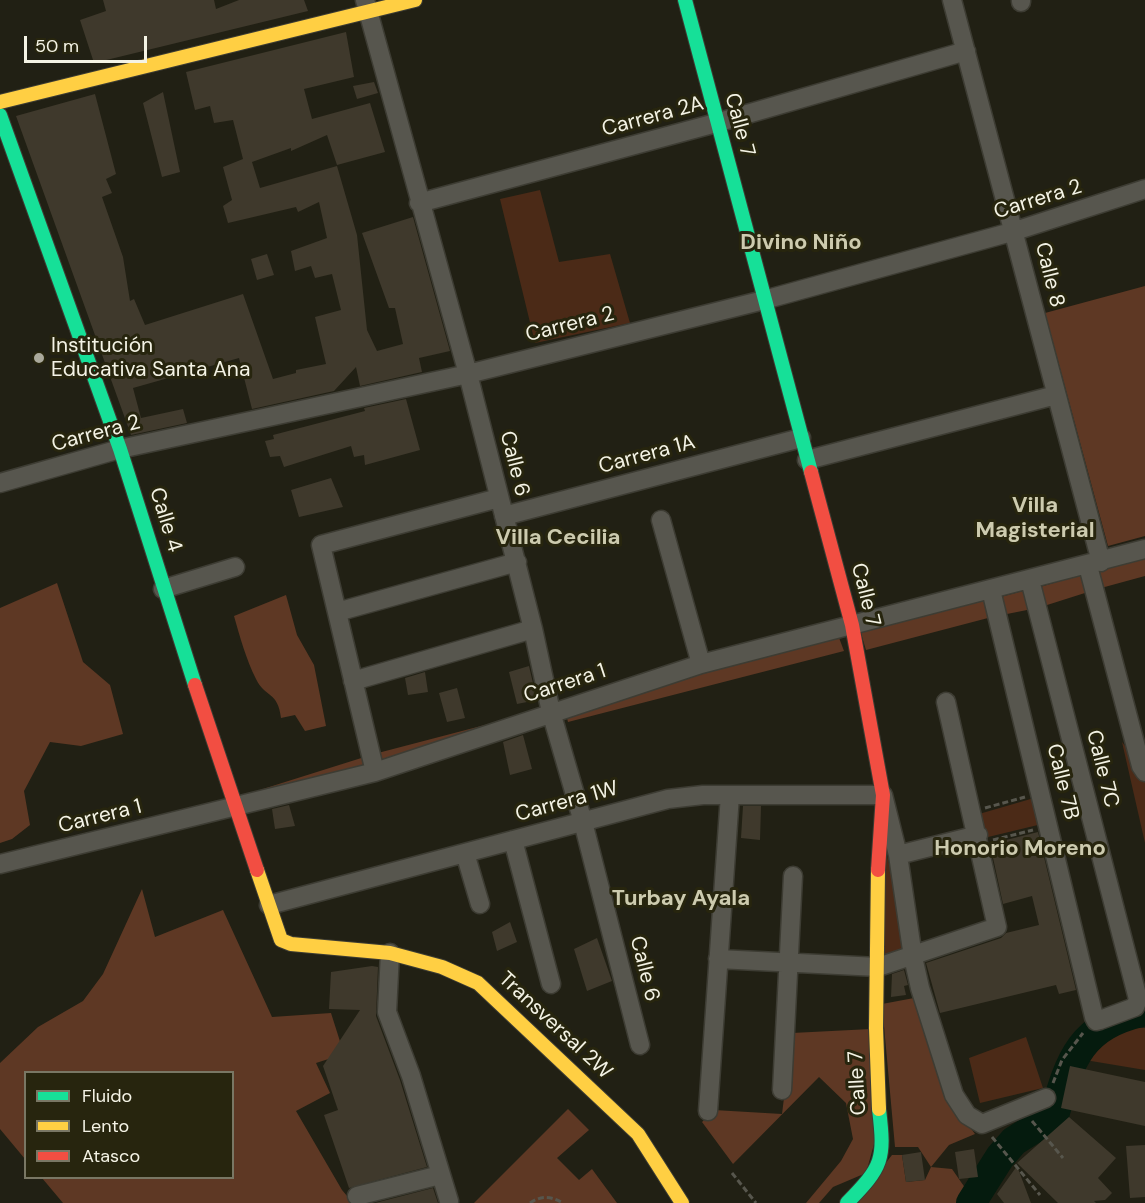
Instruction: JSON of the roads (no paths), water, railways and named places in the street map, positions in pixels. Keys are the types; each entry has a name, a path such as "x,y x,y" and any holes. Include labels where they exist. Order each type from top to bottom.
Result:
{"street":[{"path":"0,102 367,6 415,0"},
{"name":"Calle 7","path":"685,0 716,123 852,625 883,795 879,834 877,1088 883,1144 875,1174 847,1203"},
{"name":"Calle 8","path":"952,0 1015,231 1056,395 1140,766 1145,772"},
{"name":"Calle 6","path":"367,6 419,203 468,374 517,562 551,712 640,1045"},
{"name":"Carrera 2A","path":"419,203 716,123 966,51"},
{"name":"Calle 4","path":"0,115 120,449 163,589 281,940"},
{"name":"Carrera 2","path":"0,483 120,449 468,374 764,300 1015,231 1145,189"},
{"path":"807,460 1056,395"},
{"name":"Carrera 1A","path":"504,516 801,438"},
{"path":"375,772 321,545 500,498"},
{"path":"661,520 701,664"},
{"name":"Carrera 1","path":"0,864 375,772 701,664 1095,564 1145,549"},
{"path":"337,612 517,562"},
{"path":"163,589 235,567"},
{"name":"Calle 7C","path":"1030,580 1138,1005 1096,1021"},
{"name":"Calle 7B","path":"991,590 1096,1021"},
{"path":"353,681 533,629"},
{"path":"718,959 878,967 998,927 946,702"},
{"path":"708,1111 730,795"},
{"name":"Carrera 1W","path":"269,905 668,799 730,795 883,795"},
{"path":"883,795 898,855 913,957 954,1095 967,1115 982,1124 1046,1098"},
{"path":"898,855 979,839"},
{"path":"513,840 551,984"},
{"path":"465,853 480,904"},
{"path":"782,1090 793,876"},
{"name":"Transversal 2W","path":"281,940 291,944 390,953 442,967 478,983 638,1134 682,1203"},
{"path":"390,953 387,1012 411,1076 449,1201"},
{"path":"357,1196 440,1175"}],"waterway":[{"path":"971,1203 1000,1157 1014,1141 1054,1116 1066,1077 1081,1047 1106,1025 1145,1011"}],"place":[{"name":"Institución Educativa Santa Ana","path":"39,358"}],"district":[{"name":"Divino Niño","path":"801,243"},
{"name":"Villa Magisterial","path":"1035,518"},
{"name":"Villa Cecilia","path":"558,538"},
{"name":"Honorio Moreno","path":"1020,849"},
{"name":"Turbay Ayala","path":"681,899"}]}
